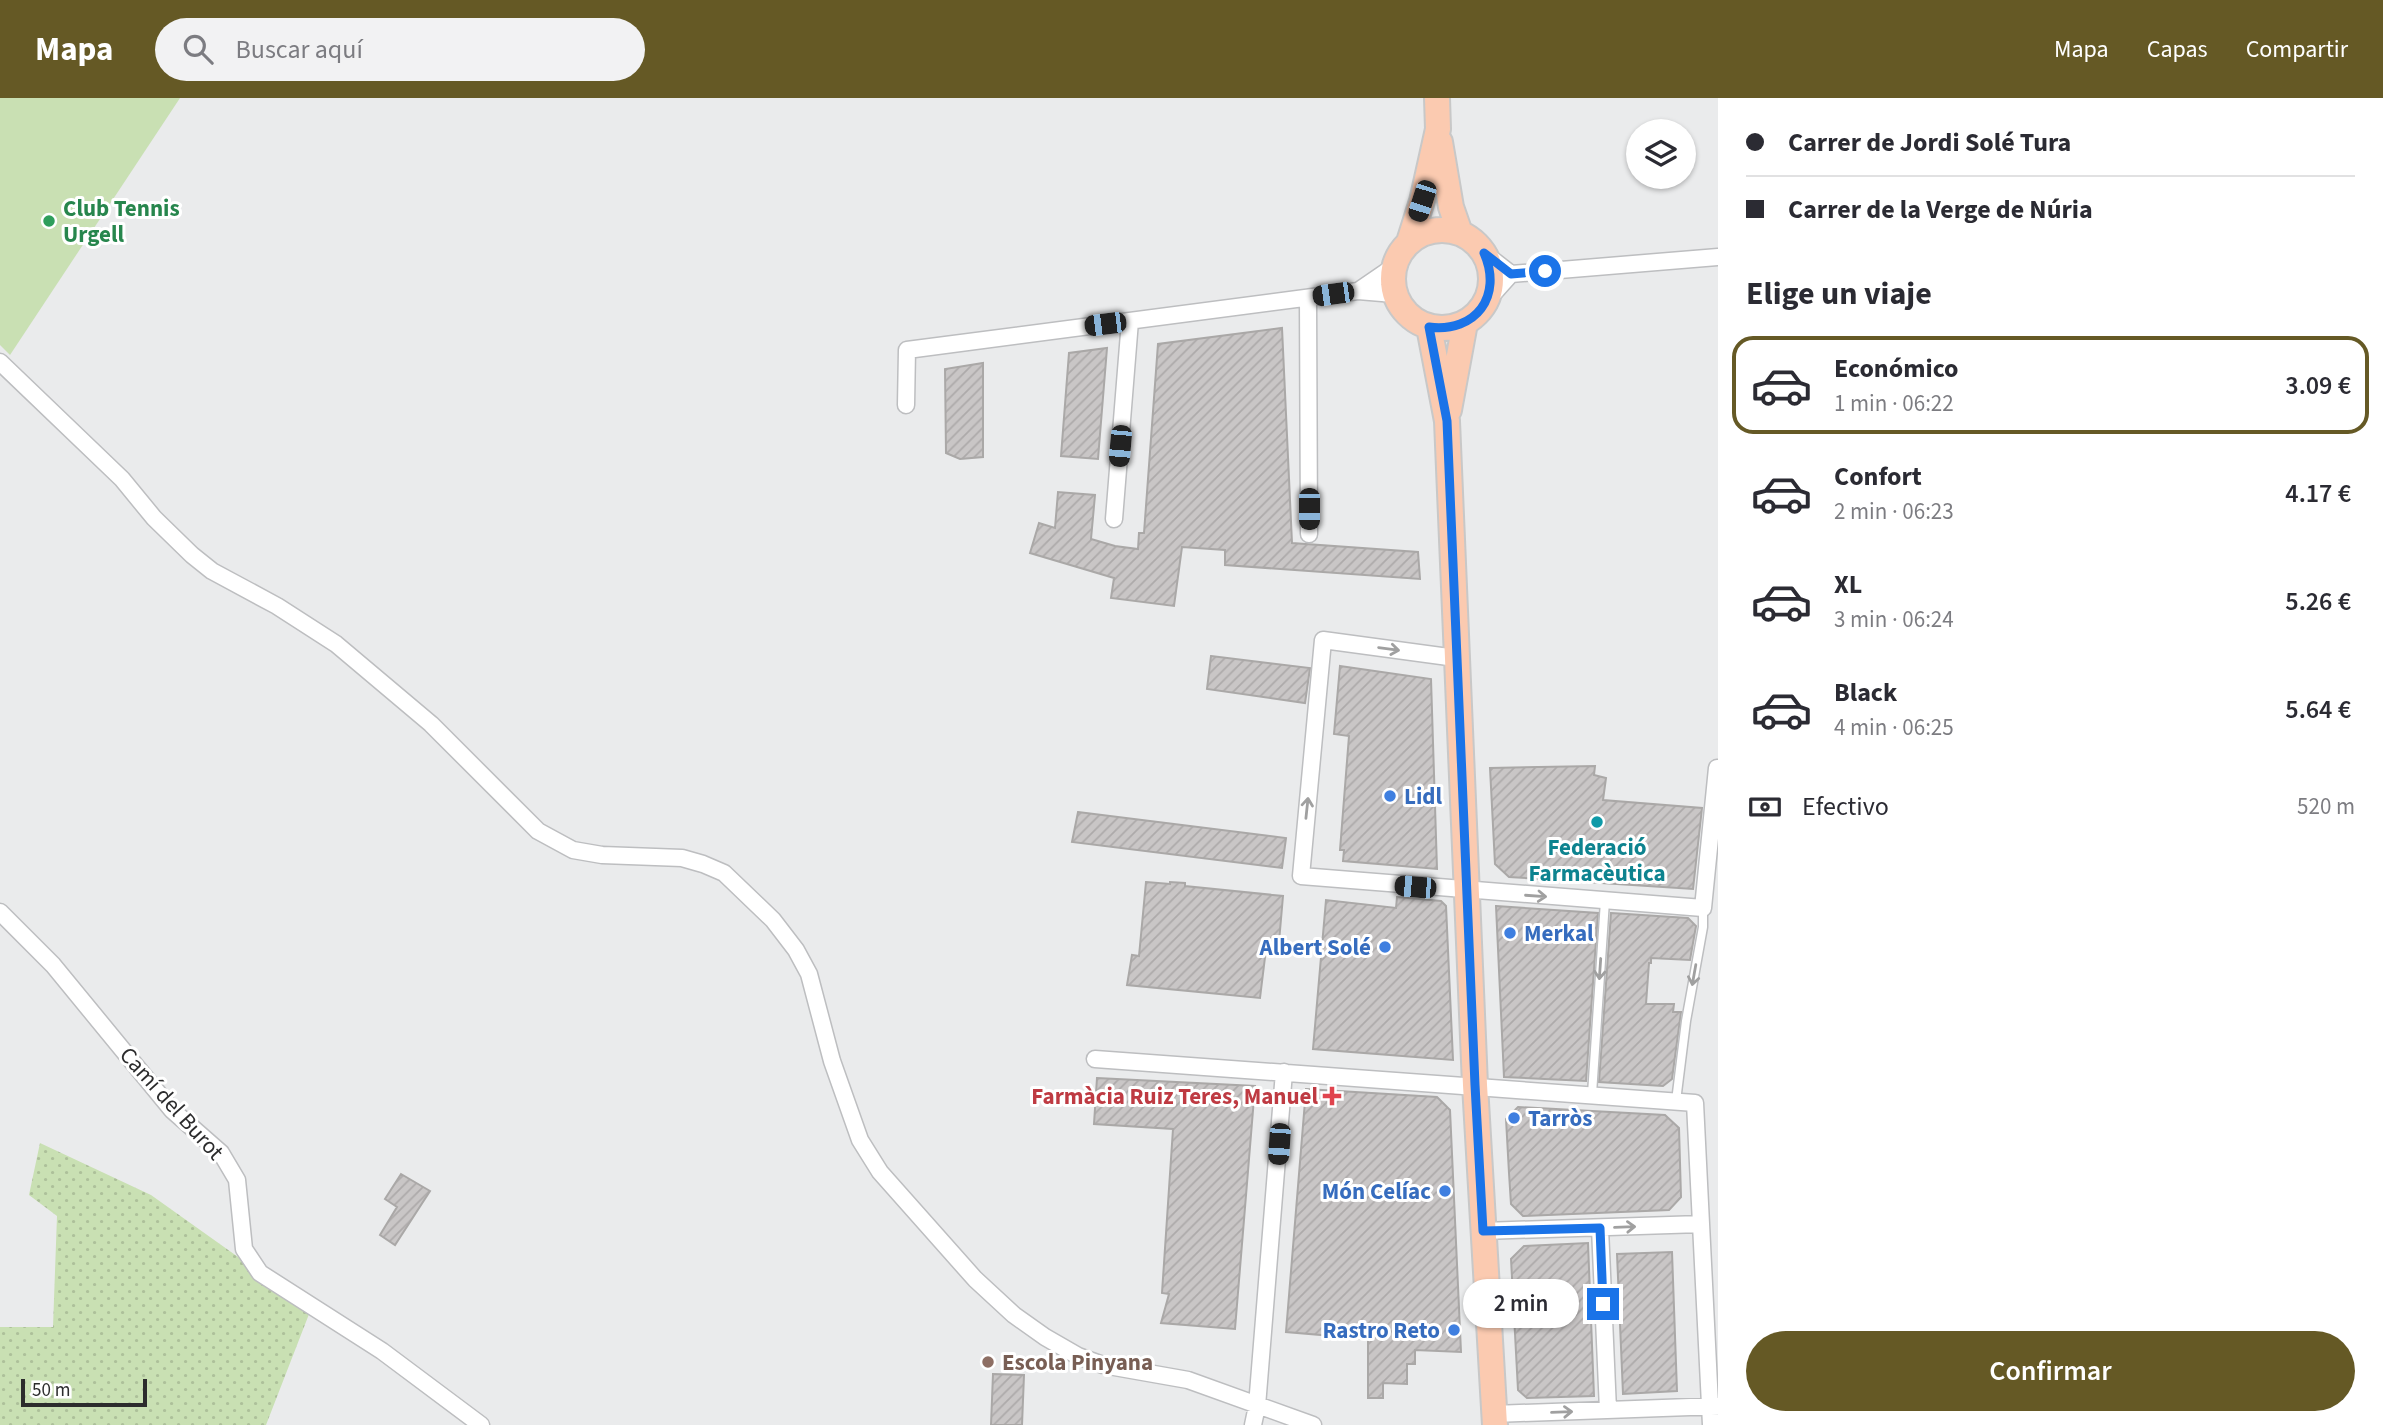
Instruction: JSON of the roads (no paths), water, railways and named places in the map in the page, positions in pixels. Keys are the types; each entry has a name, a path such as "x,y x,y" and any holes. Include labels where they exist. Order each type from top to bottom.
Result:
{"main road":[{"path":"1437,98 1438,129 1451,208 1460,233"},
{"path":"1409,242 1422,201 1438,129"},
{"path":"1433,230 1460,233 1474,241 1484,253 1491,279 1484,304 1476,315 1465,323 1453,327 1429,327 1414,320 1402,309 1394,294 1393,267 1399,253 1420,234 1433,230"},
{"path":"1447,421 1465,323"},
{"path":"1429,327 1447,421 1475,1085 1494,1420"}],"street":[{"path":"1484,253 1511,274 1718,257"},
{"path":"1358,291 1393,267"},
{"path":"1484,304 1511,274"},
{"path":"906,405 907,350 1358,291 1394,294"},
{"path":"1308,298 1309,534"},
{"path":"1114,519 1130,321"},
{"path":"0,362 122,479 154,518 192,555 212,571 277,606 335,644 431,724 538,831 573,850 602,855 682,858 724,873 773,920 796,950 809,974 832,1061 860,1140 880,1172 975,1279 1014,1315 1045,1337 1091,1361 1188,1380 1313,1425"},
{"path":"1456,657 1323,640 1301,876 1703,908 1717,768"},
{"name":"Camí del Burot","path":"0,912 53,965 172,1110 221,1153 237,1180 244,1249 260,1273 382,1351 481,1425"},
{"path":"1095,1059 1695,1103 1701,1224 1711,1286 1714,1406 1712,1425"},
{"path":"1253,1425 1257,1406 1284,1072"},
{"path":"1483,1231 1701,1224"},
{"path":"1600,1228 1608,1410"},
{"path":"1494,1420 1608,1410 1714,1406"}],"lane":[{"path":"1592,1094 1605,901"},
{"path":"1676,1101 1686,1021 1703,927 1703,908"}],"place":[{"name":"Club Tennis Urgell","path":"49,221"},
{"name":"Lidl","path":"1390,796"},
{"name":"Federació Farmacèutica","path":"1597,822"},
{"name":"Merkal","path":"1510,933"},
{"name":"Albert Solé","path":"1385,947"},
{"name":"Farmàcia Ruiz Teres, Manuel","path":"1332,1096"},
{"name":"Tarròs","path":"1514,1118"},
{"name":"Món Celíac","path":"1445,1191"},
{"name":"Rastro Reto","path":"1454,1330"},
{"name":"Escola Pinyana","path":"988,1362"}]}
